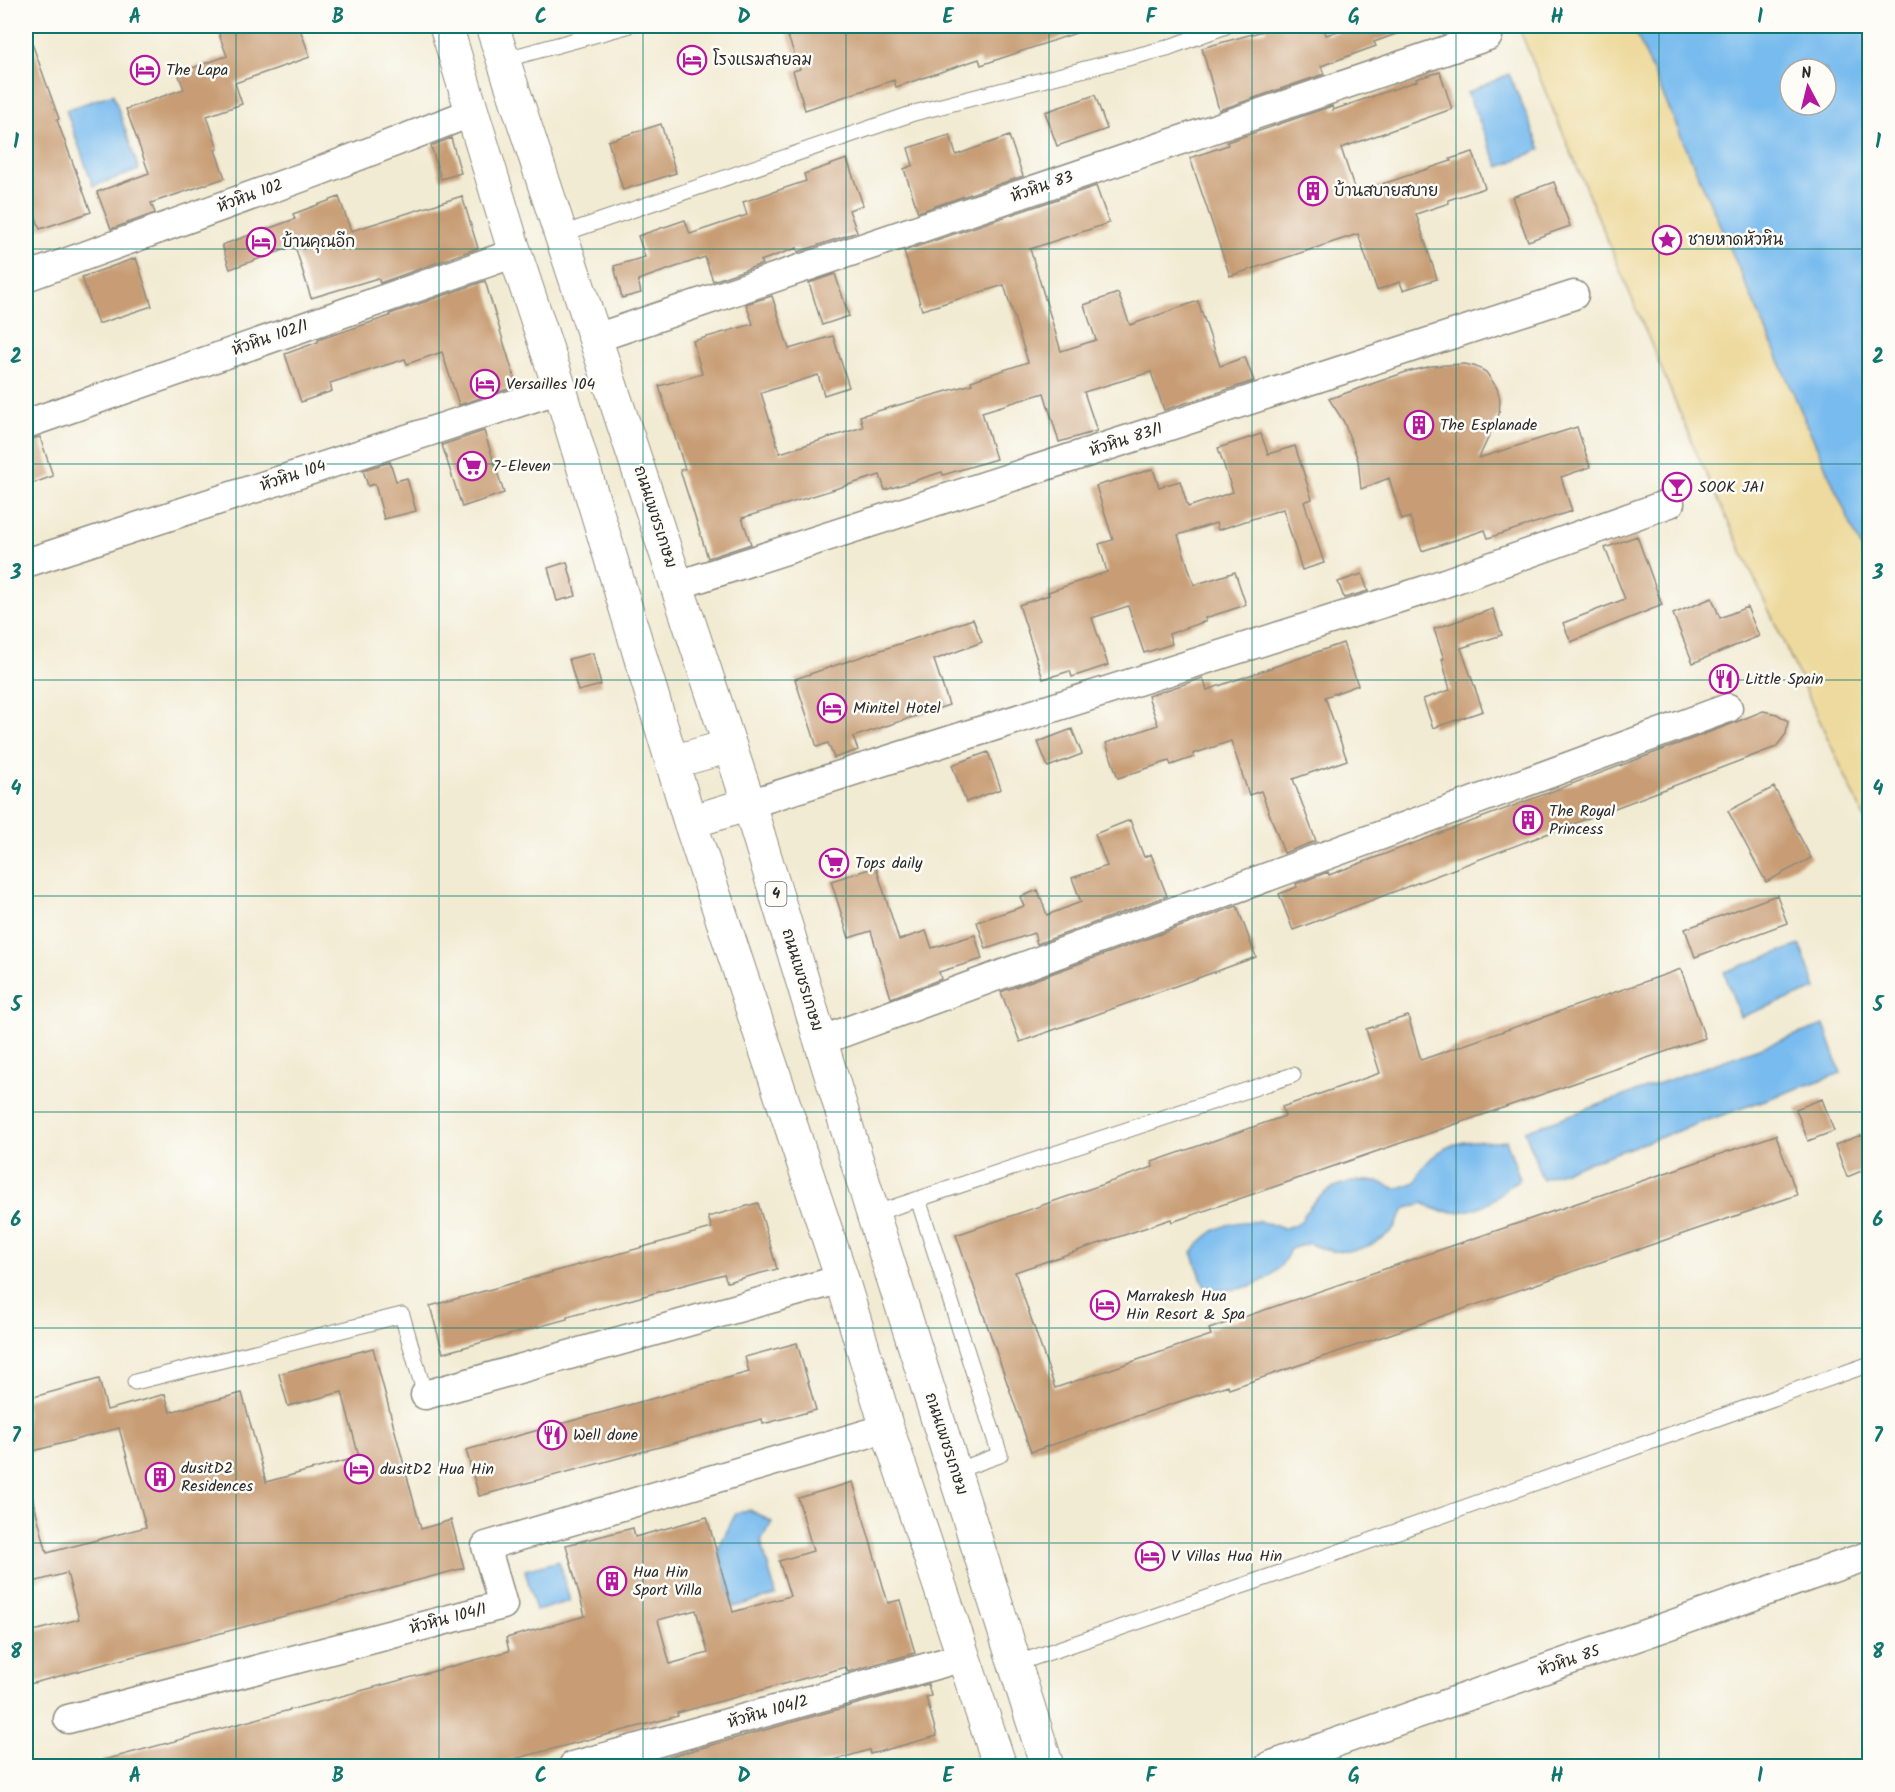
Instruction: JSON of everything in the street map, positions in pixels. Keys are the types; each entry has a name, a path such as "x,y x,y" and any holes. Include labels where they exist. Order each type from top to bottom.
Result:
{"main road":[{"path":"446,26 515,253 560,389 690,822 842,1279 887,1428 1000,1767"},
{"name":"ถนนเพชรเกษม","path":"492,26 749,804 873,1214 1047,1767"},
{"path":"672,762 730,746"},
{"path":"690,822 749,804"}],"street":[{"name":"หัวหิน 83","path":"596,338 1488,36"},
{"name":"หัวหิน 102","path":"26,277 317,172 473,112"},
{"name":"หัวหิน 102/1","path":"26,424 515,253"},
{"name":"หัวหิน 83/1","path":"678,585 1574,295"},
{"name":"หัวหิน 104","path":"26,563 560,389"},
{"path":"749,804 1425,590 1670,503"},
{"path":"820,1041 1728,708"},
{"path":"425,1395 842,1279"},
{"name":"หัวหิน 104/1","path":"68,1719 504,1605 486,1546 887,1428"},
{"name":"หัวหิน 85","path":"1269,1767 1869,1555"},
{"name":"หัวหิน 104/2","path":"573,1767 964,1657"}],"lane":[{"path":"503,60 627,26"},
{"path":"562,234 914,113 1167,48 1226,26"},
{"path":"873,1214 1293,1075"},
{"path":"918,1199 1000,1455 955,1472"},
{"path":"135,1382 402,1315 425,1395"},
{"path":"1015,1664 1271,1576 1869,1364"}],"sand":[{"name":"ชายหาดหัวหิน","path":"1518,26 1633,26 1869,566 1869,828 1697,454"}],"water":[{"path":"1633,26 1869,26 1869,566"},
{"path":"1509,74 1541,149 1499,167 1467,93"},
{"path":"113,94 139,170 93,186 66,110"},
{"path":"1800,945 1816,989 1740,1017 1724,972"},
{"path":"1824,1025 1841,1073 1542,1179 1525,1131"},
{"path":"1506,1140 1520,1179 1486,1204 1468,1211 1450,1212 1423,1203 1404,1209 1392,1230 1363,1248 1330,1250 1309,1243 1290,1249 1276,1271 1255,1284 1231,1290 1205,1288 1192,1252 1205,1238 1222,1227 1253,1222 1274,1225 1283,1229 1301,1222 1317,1199 1341,1184 1369,1181 1383,1183 1396,1189 1416,1182 1431,1158 1446,1148 1464,1142"},
{"path":"750,1510 772,1522 761,1541 776,1595 733,1607 718,1549 736,1513"},
{"path":"559,1561 570,1601 536,1611 525,1570"}],"building":[{"path":"216,26 299,26 310,57 235,83 242,104 207,116 225,178 151,203 155,213 111,229 97,192 149,173 126,109 184,89 178,73 227,56"},
{"path":"784,26 1088,26 1088,29 981,65 979,59 896,87 894,80 805,110 793,71 800,69"},
{"path":"1266,26 1323,26 1326,35 1353,26 1413,26 1413,28 1374,42 1376,46 1321,66 1324,74 1219,110 1202,48 1267,30"},
{"path":"26,32 28,32 91,212 40,229 26,188"},
{"path":"1440,72 1452,109 1341,148 1356,193 1473,152 1485,188 1448,200 1449,203 1416,214 1437,279 1403,290 1400,282 1377,290 1358,234 1230,276 1190,158 1228,145 1227,142 1332,106 1333,110"},
{"path":"1095,95 1107,129 1057,146 1045,112"},
{"path":"661,124 676,173 623,190 608,141"},
{"path":"950,135 956,155 1009,136 1023,176 918,212 904,169 913,165 908,148"},
{"path":"451,138 461,173 441,179 431,146"},
{"path":"847,159 863,205 849,210 857,232 798,252 797,248 760,261 762,264 713,281 705,257 638,280 641,293 622,298 614,266 645,257 638,236 685,220 690,234 747,215 743,202 806,181 804,174"},
{"path":"1554,182 1570,226 1528,241 1512,197"},
{"path":"1096,186 1109,223 1030,249 1061,351 1096,340 1084,305 1118,293 1130,325 1198,301 1220,366 1245,357 1254,381 1164,410 1151,372 1084,392 1097,431 1059,442 1044,393 982,412 996,459 943,475 942,472 885,490 880,475 742,518 751,544 708,558 680,470 685,469 659,386 702,374 693,341 753,324 746,304 772,296 789,349 833,336 849,387 824,395 818,375 761,393 780,453 863,427 860,416 972,384 971,381 1028,362 1004,285 922,310 904,251"},
{"path":"462,196 478,248 380,283 378,278 311,298 295,246 230,269 222,245 295,219 293,214 339,197 351,231"},
{"path":"136,258 152,306 98,324 82,277"},
{"path":"835,274 849,316 822,325 809,283"},
{"path":"485,281 517,386 459,405 442,352 407,364 405,359 330,383 332,391 301,402 285,354 318,342 318,340"},
{"path":"1465,364 1486,372 1497,388 1500,400 1499,414 1479,458 1577,427 1590,467 1561,477 1572,511 1488,538 1485,530 1422,551 1410,517 1402,520 1389,478 1361,489 1358,460 1344,422 1329,399 1406,372 1432,366"},
{"path":"484,431 504,493 462,507 442,445"},
{"path":"1261,434 1268,454 1295,446 1312,499 1304,502 1324,563 1302,570 1283,509 1218,530 1216,523 1178,535 1194,585 1235,572 1246,605 1205,618 1206,621 1169,634 1172,644 1144,653 1128,606 1092,618 1108,665 1072,677 1070,671 1043,679 1019,605 1049,595 1048,592 1107,572 1099,544 1113,540 1096,486 1153,469 1159,487 1180,481 1188,507 1233,492 1218,448"},
{"path":"40,437 53,476 26,486 26,440"},
{"path":"390,462 396,481 407,478 416,511 384,519 375,484 368,486 363,470"},
{"path":"1637,536 1662,605 1571,642 1563,623 1625,599 1605,548"},
{"path":"567,562 576,596 557,601 548,568"},
{"path":"1362,574 1368,591 1344,598 1338,582"},
{"path":"1712,598 1720,618 1747,607 1759,636 1693,663 1673,614"},
{"path":"1493,609 1502,635 1461,648 1483,711 1433,728 1423,699 1450,690 1442,659 1444,659 1434,629"},
{"path":"973,619 982,642 934,660 949,705 853,737 858,750 834,758 828,743 817,747 795,679"},
{"path":"1343,643 1358,685 1325,697 1347,760 1293,779 1316,841 1284,853 1261,791 1249,795 1231,741 1193,754 1194,757 1171,765 1169,761 1118,778 1106,743 1158,725 1148,696 1203,678 1207,690"},
{"path":"593,653 601,685 578,691 569,659"},
{"name":"The Royal Princess","path":"1763,711 1777,714 1788,721 1786,734 1776,747 1293,930 1279,894 1297,887 1296,884 1328,872 1329,875"},
{"path":"1072,729 1082,754 1048,767 1038,742"},
{"path":"988,752 1001,789 966,802 952,765"},
{"path":"1774,787 1811,858 1766,882 1728,811"},
{"path":"1130,820 1144,857 1151,854 1167,896 1037,944 1034,933 986,949 977,922 1024,906 1020,897 1038,890 1047,915 1081,902 1072,878 1107,866 1095,834"},
{"path":"876,867 899,940 926,931 932,948 975,935 982,959 939,972 941,979 891,998 871,931 849,938 831,881"},
{"path":"1777,895 1787,923 1695,957 1685,929"},
{"path":"1237,906 1256,957 1020,1042 1001,992"},
{"path":"1681,969 1705,1038 1172,1222 1171,1219 1015,1272 1055,1388 1211,1335 1209,1329 1776,1135 1797,1195 1229,1389 1228,1385 1031,1452 956,1235 1153,1167 1152,1162 1285,1116 1282,1107 1380,1073 1366,1029 1408,1016 1421,1060"},
{"path":"1822,1099 1834,1131 1808,1141 1796,1109"},
{"path":"1861,1135 1869,1158 1869,1168 1847,1177 1835,1145"},
{"path":"758,1203 777,1269 727,1282 724,1274 443,1353 430,1306 712,1228 708,1217"},
{"path":"797,1343 816,1410 763,1424 762,1419 479,1496 466,1450 749,1372 745,1357"},
{"path":"373,1348 421,1529 451,1520 464,1568 26,1685 26,1633 79,1619 67,1573 26,1584 26,1497 32,1496 47,1553 146,1527 119,1428 26,1453 26,1399 99,1379 107,1410 165,1394 170,1412 242,1393 266,1482 359,1457 342,1392 288,1406 279,1374"},
{"path":"853,1482 888,1603 900,1600 915,1653 848,1672 846,1667 677,1713 678,1716 484,1767 104,1767 104,1760 509,1651 506,1638 585,1616 566,1545 633,1528 635,1537 707,1517 733,1612 790,1596 779,1561 813,1551 798,1498","holes":["696,1610 708,1653 670,1664 658,1620"]},
{"path":"928,1684 931,1696 926,1697 937,1736 870,1754 869,1750 811,1767 656,1767 655,1761"}],"place":[{"name":"โรงแรมสายลม","path":"692,60"},
{"name":"The Lapa","path":"145,70"},
{"name":"บ้านสบายสบาย","path":"1313,191"},
{"name":"ชายหาดหัวหิน","path":"1667,240"},
{"name":"บ้านคุณอีก","path":"261,242"},
{"name":"Versailles 104","path":"485,384"},
{"name":"The Esplanade","path":"1419,425"},
{"name":"7-Eleven","path":"472,466"},
{"name":"SOOK JAI","path":"1677,487"},
{"name":"Little Spain","path":"1724,679"},
{"name":"Minitel Hotel","path":"832,708"},
{"name":"The Royal Princess","path":"1528,820"},
{"name":"Tops daily","path":"834,863"},
{"name":"Marrakesh Hua Hin Resort & Spa","path":"1105,1305"},
{"name":"Well done","path":"552,1435"},
{"name":"dusitD2 Hua Hin","path":"359,1469"},
{"name":"dusitD2 Residences","path":"160,1477"},
{"name":"V Villas Hua Hin","path":"1150,1556"},
{"name":"Hua Hin Sport Villa","path":"612,1581"}]}
